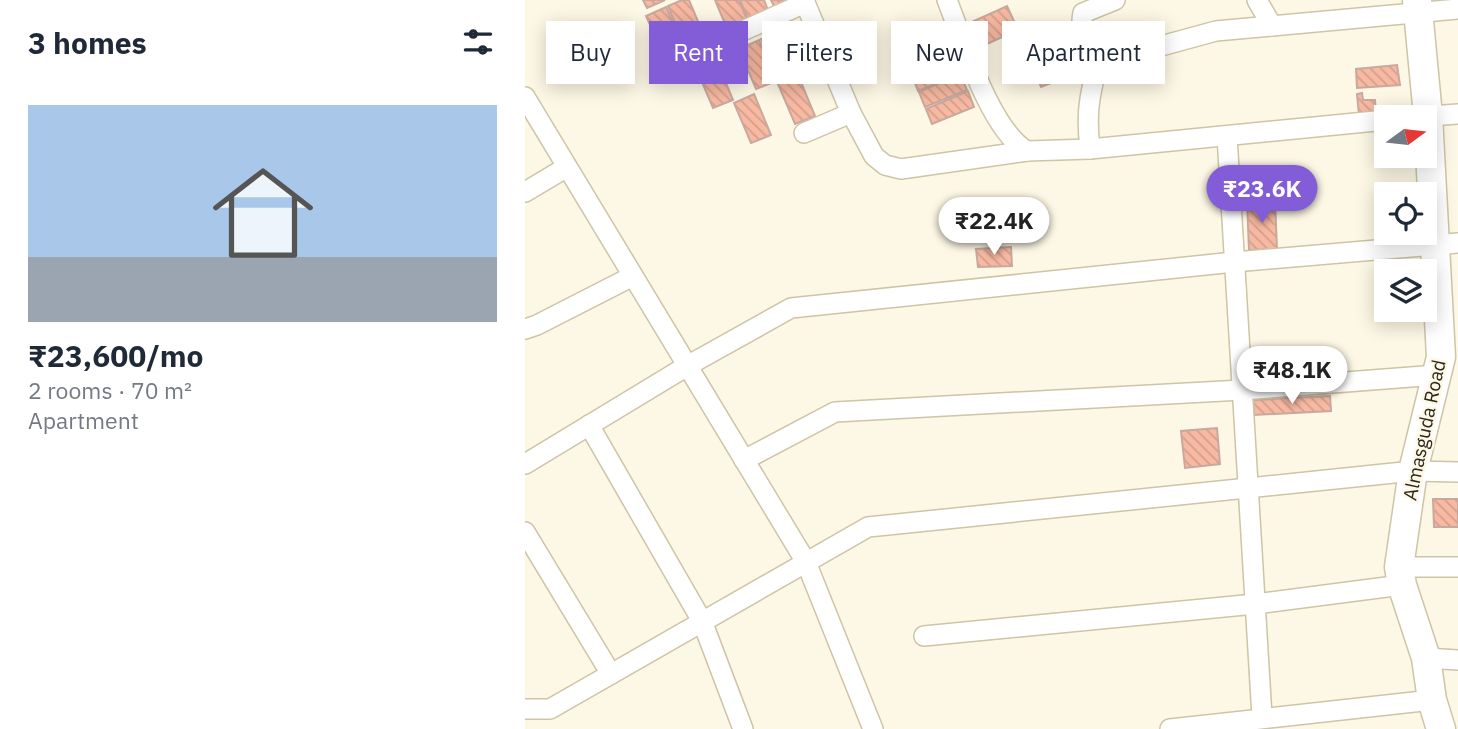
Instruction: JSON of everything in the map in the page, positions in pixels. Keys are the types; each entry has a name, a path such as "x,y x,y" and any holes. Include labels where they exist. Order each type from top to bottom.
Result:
{"street":[{"path":"947,0 995,117 1014,144 1027,151"},
{"path":"1080,6 1115,0"},
{"path":"1257,0 1272,26"},
{"path":"748,27 805,1 851,113 874,156 885,165 901,169 1027,151 1090,149 1374,121"},
{"path":"1165,45 1216,31 1418,6 1458,9"},
{"name":"Almasguda Road","path":"1418,6 1422,105"},
{"path":"1090,149 1088,116 1092,84"},
{"path":"525,97 806,562 873,729"},
{"path":"804,133 851,113"},
{"path":"1437,116 1458,114"},
{"path":"1227,136 1262,717"},
{"path":"525,192 567,167"},
{"name":"Almasguda Road","path":"1432,168 1447,243 1445,363 1413,471 1400,576 1426,658 1432,701 1441,729"},
{"path":"525,464 687,366 791,308 1447,243"},
{"path":"525,329 633,275"},
{"path":"744,460 835,412 1242,390 1445,363"},
{"path":"589,425 702,621 743,729"},
{"path":"525,709 550,709 868,527 1413,471 1458,472"},
{"path":"525,532 611,674"},
{"path":"924,636 1255,604 1458,567"},
{"path":"1426,658 1458,660"},
{"path":"1170,729 1262,717 1432,701"}],"building":[{"path":"643,0 665,0 647,8"},
{"path":"689,0 698,21 674,21 668,6"},
{"path":"715,0 739,0 748,21 724,21"},
{"path":"740,0 764,0 769,13 749,21"},
{"path":"771,0 794,0 775,8"},
{"path":"1007,6 1014,21 1002,21 1002,37 988,44 988,21 974,21"},
{"path":"666,7 672,21 649,23 646,16"},
{"path":"759,40 762,47 762,84 768,84 756,89 748,70 748,45"},
{"path":"1397,65 1400,85 1357,88 1356,69"},
{"path":"703,84 726,84 733,100 713,108"},
{"path":"778,84 802,84 815,116 795,124"},
{"path":"915,84 935,84 918,91"},
{"path":"937,84 964,84 967,90 925,107 919,92"},
{"path":"968,91 974,107 932,124 926,109"},
{"path":"1362,93 1363,100 1375,100 1374,113 1359,115 1357,94"},
{"path":"754,94 771,135 751,143 734,103"},
{"path":"1275,200 1277,249 1249,250 1247,201"},
{"path":"1011,247 1012,266 978,267 976,249"},
{"path":"1330,396 1331,411 1254,415 1253,400"},
{"path":"1217,428 1220,464 1185,468 1181,431"},
{"path":"1433,499 1458,499 1458,527 1434,527"}]}
